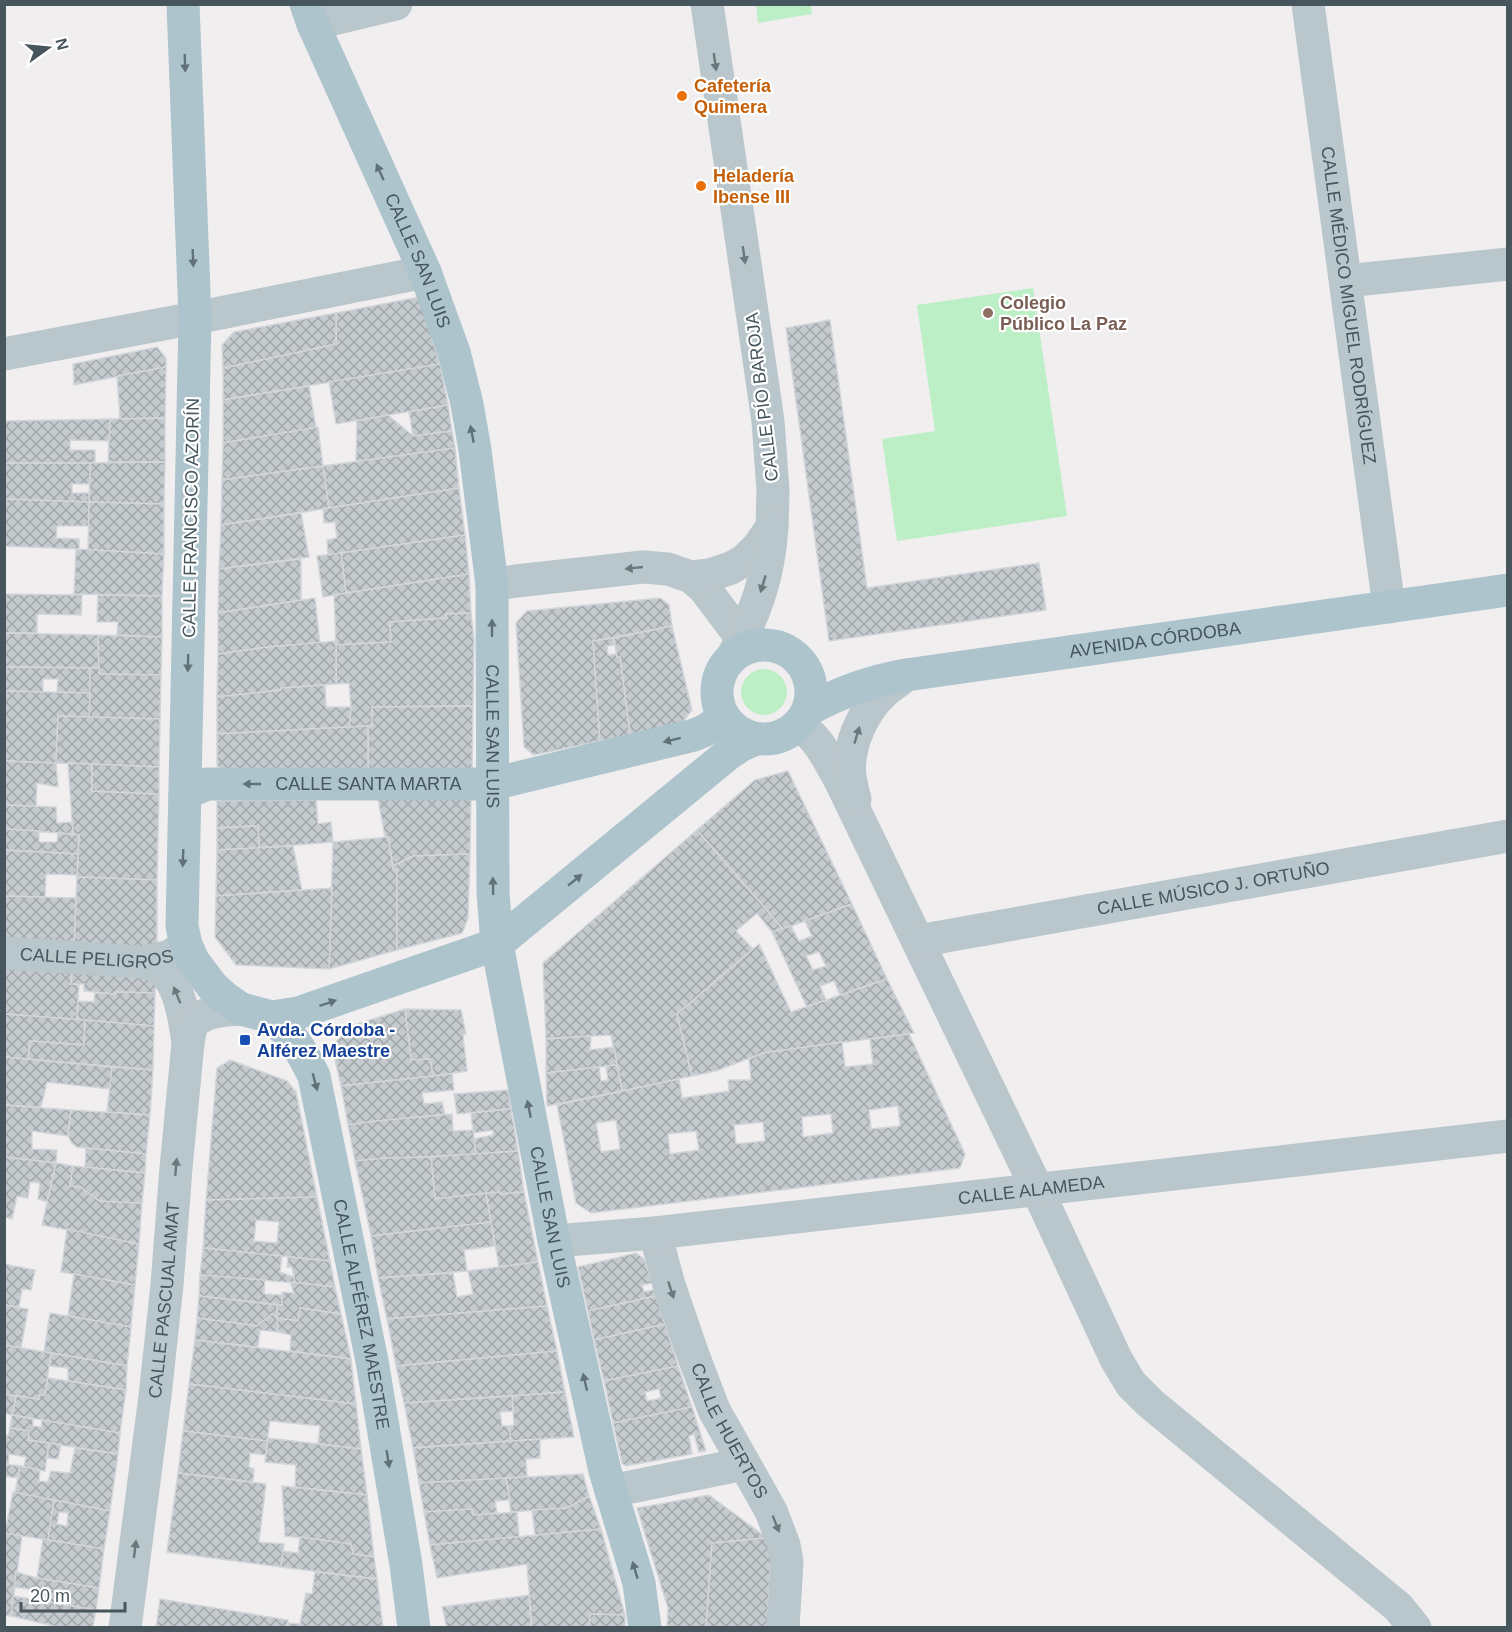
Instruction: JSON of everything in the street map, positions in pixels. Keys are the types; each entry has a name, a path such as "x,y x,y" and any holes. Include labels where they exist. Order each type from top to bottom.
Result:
{"main road":[{"name":"CALLE FRANCISCO AZORÍN","path":"183,4 195,318 182,926 186,945 194,962 212,986 241,1009"},
{"name":"CALLE SAN LUIS","path":"310,14 425,272 454,352 467,404 492,585 493,892 498,944 554,1241 605,1471 639,1583 645,1628"},
{"name":"AVENIDA CÓRDOBA","path":"803,717 824,701 893,678 1508,590"},
{"path":"746,645 771,645 782,648 804,666 810,680 811,695 803,717 784,735 763,740 742,735 722,714 718,705 717,683 720,673 726,662 746,645"},
{"path":"804,666 837,677 893,678"},
{"name":"CALLE SANTA MARTA","path":"185,798 191,791 207,784 493,784 700,733 706,731 720,719 722,714"},
{"path":"241,1009 272,1017 298,1013 498,944 727,755 756,739"},
{"name":"CALLE ALFÉREZ MAESTRE","path":"272,1017 301,1049 314,1076 372,1360 414,1628"}],"street":[{"path":"310,14 396,4"},
{"name":"CALLE PÍO BAROJA","path":"707,4 768,421 773,491 770,553 746,645"},
{"name":"CALLE MÉDICO MIGUEL RODRÍGUEZ","path":"1308,4 1389,607"},
{"path":"1346,281 1508,264"},
{"path":"4,354 425,272"},
{"path":"691,577 710,575 731,568 745,560 758,547 772,527"},
{"path":"492,585 643,567 668,568 691,577 704,588 746,645"},
{"path":"866,832 850,775 855,742 860,726 893,678"},
{"path":"803,717 809,731 841,782 866,832 1116,1359 1131,1384 1150,1404 1398,1607 1415,1628"},
{"name":"CALLE MÚSICO J. ORTUÑO","path":"918,941 1508,836"},
{"name":"CALLE PELIGROS","path":"4,953 143,962 170,956 186,945"},
{"path":"143,962 160,969 172,985 184,1014 188,1043"},
{"name":"CALLE PASCUAL AMAT","path":"124,1628 155,1396 188,1043 193,1024 201,1017 216,1011 241,1009"},
{"name":"CALLE ALAMEDA","path":"554,1241 655,1233 1508,1136"},
{"name":"CALLE HUERTOS","path":"655,1233 669,1285 714,1410 771,1511 784,1545 787,1562 783,1628"},
{"path":"611,1491 744,1464"}],"green space":[{"path":"756,5 811,5 812,14 758,23"},
{"path":"1033,288 1067,516 897,541 882,439 935,431 917,305"},
{"path":"769,669 781,675 786,683 786,701 781,709 773,714 759,715 747,709 742,701 741,687 747,675 755,670"}],"building":[{"path":"419,297 440,364 223,400 223,368 336,344 336,313"},
{"path":"336,313 336,344 223,368 222,345 234,332"},
{"path":"830,320 867,588 1039,563 1046,610 829,641 786,328"},
{"path":"157,347 166,358 166,367 74,385 73,364"},
{"path":"440,364 448,405 336,424 329,382"},
{"path":"166,367 165,418 120,419 117,376"},
{"path":"309,386 316,428 223,443 223,400"},
{"path":"448,405 452,431 413,436 409,412"},
{"path":"388,415 413,436 452,431 455,448 356,462 357,421"},
{"path":"165,418 165,462 108,462 110,419"},
{"path":"110,419 109,441 70,440 70,450 95,450 95,463 4,463 4,421"},
{"path":"318,427 323,466 222,480 223,443"},
{"path":"455,448 459,488 329,508 323,466"},
{"path":"165,462 164,504 89,502 90,463"},
{"path":"4,463 90,463 90,484 72,484 72,493 89,493 89,502 4,499"},
{"path":"323,466 329,508 221,525 222,480"},
{"path":"459,488 465,535 328,555 327,540 337,538 335,522 324,523 323,509"},
{"path":"4,499 89,502 89,526 57,526 56,538 79,539 79,549 4,546"},
{"path":"89,502 164,504 164,554 88,550"},
{"path":"301,513 309,557 219,569 221,525"},
{"path":"465,535 469,574 346,593 341,553"},
{"path":"76,549 164,554 162,596 74,594"},
{"path":"341,553 346,593 323,597 317,556"},
{"path":"301,559 301,600 218,613 219,569"},
{"path":"469,574 471,613 446,614 447,618 390,622 391,642 336,645 334,595"},
{"path":"4,594 82,595 81,615 37,614 37,633 4,633"},
{"path":"98,595 162,596 162,637 117,635 118,622 97,622"},
{"path":"315,598 320,643 218,654 218,613"},
{"path":"660,598 669,605 672,626 593,641 600,741 534,755 524,747 516,623 527,611"},
{"path":"471,613 474,638 473,706 372,707 372,726 349,727 351,707 349,683 336,684 336,645 391,642 390,622 447,618 446,614"},
{"path":"672,626 692,710 680,725 630,735 620,657 617,657 614,638"},
{"path":"4,633 98,635 99,668 4,667"},
{"path":"98,635 162,637 161,675 99,674"},
{"path":"614,638 614,645 607,646 608,655 616,654 620,657 630,735 600,741 593,641"},
{"path":"336,641 336,684 281,688 281,690 217,697 218,654"},
{"path":"4,667 90,668 90,693 57,692 58,679 43,679 43,692 4,691"},
{"path":"90,668 99,668 99,674 161,675 160,719 89,717"},
{"path":"325,685 326,707 351,707 349,727 217,734 217,697 281,690 281,688"},
{"path":"4,691 90,693 89,717 58,716 56,763 4,761"},
{"path":"473,706 472,772 368,773 368,726 372,726 372,707"},
{"path":"58,716 160,719 159,767 56,763"},
{"path":"368,726 368,773 224,773 217,765 217,734"},
{"path":"4,761 56,763 58,787 37,783 36,807 4,805"},
{"path":"68,763 92,764 92,791 159,794 157,880 77,877 79,835 73,834"},
{"path":"92,764 159,767 159,794 92,791"},
{"path":"788,771 852,904 783,929 697,830 755,780"},
{"path":"471,797 470,854 413,856 393,866 378,799"},
{"path":"316,800 318,824 331,822 333,842 259,848 258,826 217,828 217,801"},
{"path":"4,805 56,807 57,823 72,822 73,834 4,829"},
{"path":"258,826 259,848 217,850 217,828"},
{"path":"4,829 39,831 39,842 57,842 58,833 79,835 78,854 4,850"},
{"path":"697,830 783,929 772,932 757,913 736,931 753,949 677,1014 692,1076 622,1091 611,1035 546,1039 543,963"},
{"path":"388,837 393,869 397,870 397,950 329,969 333,842"},
{"path":"293,846 302,890 216,896 217,850"},
{"path":"4,850 78,854 77,875 46,874 45,897 4,896"},
{"path":"470,854 468,918 462,933 397,950 397,870 393,869 393,866 413,856"},
{"path":"77,877 157,880 157,944 146,950 74,945"},
{"path":"332,888 329,969 236,965 215,937 216,896"},
{"path":"4,896 76,898 74,945 4,940"},
{"path":"852,904 887,979 840,995 834,981 820,986 826,1000 807,1007 772,932 791,926 799,941 812,936 805,921","holes":["819,952 826,966 813,970 806,956"]},
{"path":"759,944 791,1012 887,979 914,1033 763,1053 716,1071 692,1076 677,1014"},
{"path":"4,963 72,968 71,984 79,984 77,1020 4,1014"},
{"path":"72,968 150,973 156,983 155,993 115,992 116,994 84,991 84,984 71,984"},
{"path":"115,992 155,993 154,1026 77,1020 78,1001 94,1002 95,993 116,994"},
{"path":"405,1009 461,1010 466,1034 463,1035 467,1071 433,1076 430,1059 411,1060"},
{"path":"405,1009 411,1060 430,1059 433,1076 341,1086 332,1046 351,1026"},
{"path":"4,1014 85,1020 84,1045 30,1041 28,1059 4,1057"},
{"path":"85,1020 154,1026 153,1070 28,1059 30,1041 84,1045"},
{"path":"909,1034 965,1154 960,1168 591,1213 576,1203 557,1105 679,1079 682,1098 729,1091 728,1080 751,1080 749,1059 763,1053 842,1042 845,1067 873,1064 870,1039","holes":["898,1106 900,1126 871,1129 869,1110","831,1114 833,1133 803,1137 802,1117","616,1120 620,1149 601,1152 596,1123","763,1122 765,1141 736,1144 734,1125","696,1131 699,1150 670,1154 668,1134"]},
{"path":"591,1036 590,1050 614,1047 617,1065 546,1073 546,1039"},
{"path":"4,1057 112,1067 110,1089 47,1082 41,1107 4,1105"},
{"path":"230,1060 287,1081 296,1092 317,1197 206,1200 217,1068"},
{"path":"617,1065 622,1091 547,1106 546,1073 599,1067 601,1081 608,1080 606,1066"},
{"path":"112,1067 153,1070 150,1115 107,1112"},
{"path":"452,1074 454,1090 422,1093 424,1104 442,1102 445,1114 348,1125 341,1086"},
{"path":"508,1090 511,1109 457,1114 454,1094"},
{"path":"4,1105 71,1110 68,1136 32,1131 32,1149 57,1150 56,1163 4,1157"},
{"path":"511,1109 518,1151 476,1154 474,1139 493,1135 493,1130 473,1133 471,1113"},
{"path":"71,1110 150,1115 146,1154 77,1147 68,1136"},
{"path":"452,1114 453,1131 473,1130 476,1154 355,1161 348,1125"},
{"path":"86,1148 146,1154 145,1173 85,1167"},
{"path":"518,1151 524,1192 500,1194 500,1192 435,1199 431,1157"},
{"path":"4,1157 56,1163 47,1202 38,1199 40,1183 30,1182 28,1198 17,1196 12,1219 4,1217"},
{"path":"431,1157 435,1199 486,1193 491,1222 371,1236 355,1161"},
{"path":"56,1163 73,1166 70,1186 81,1187 99,1201 142,1203 139,1244 42,1225"},
{"path":"73,1166 145,1173 142,1203 99,1201 81,1187 70,1186"},
{"path":"500,1192 500,1194 524,1192 538,1262 499,1267 486,1193"},
{"path":"317,1197 330,1261 203,1248 206,1200","holes":["256,1220 279,1222 277,1243 254,1241"]},
{"path":"491,1222 495,1246 464,1250 467,1271 378,1278 371,1236"},
{"path":"67,1229 139,1244 135,1285 61,1272"},
{"path":"203,1248 282,1256 280,1272 294,1277 295,1283 200,1275"},
{"path":"636,1253 644,1259 652,1283 642,1285 644,1292 654,1290 656,1296 588,1311 578,1267"},
{"path":"288,1257 330,1261 335,1287 295,1283 292,1267 287,1267"},
{"path":"538,1262 547,1306 387,1319 378,1278 453,1273 457,1297 473,1294 468,1271"},
{"path":"4,1264 35,1270 31,1290 22,1289 19,1307 4,1305"},
{"path":"74,1274 135,1285 131,1327 68,1316"},
{"path":"200,1275 265,1280 264,1294 282,1295 282,1305 199,1296"},
{"path":"290,1282 335,1287 341,1314 300,1308 298,1321 277,1318 277,1305 282,1305 282,1292 294,1293"},
{"path":"199,1296 277,1305 277,1318 272,1314 257,1326 197,1318"},
{"path":"656,1296 665,1324 594,1340 588,1311"},
{"path":"4,1305 28,1309 21,1348 4,1345"},
{"path":"547,1306 557,1351 396,1366 387,1319"},
{"path":"300,1308 341,1314 351,1359 290,1351 291,1335 278,1332 277,1318 298,1321"},
{"path":"50,1313 131,1327 127,1366 44,1352"},
{"path":"272,1314 277,1318 278,1332 260,1330 258,1347 195,1340 197,1318 257,1326"},
{"path":"665,1324 678,1366 604,1381 594,1340"},
{"path":"195,1340 351,1359 356,1404 189,1384"},
{"path":"4,1345 51,1353 45,1395 39,1395 39,1399 4,1394"},
{"path":"557,1351 565,1392 404,1403 396,1366"},
{"path":"51,1353 127,1366 126,1390 68,1381 68,1368 50,1366"},
{"path":"678,1366 692,1407 613,1423 604,1381","holes":["659,1389 661,1398 647,1401 645,1392"]},
{"path":"48,1378 126,1390 120,1433 12,1415 16,1396 39,1399 39,1395 45,1395"},
{"path":"189,1384 356,1404 361,1449 318,1444 320,1426 270,1421 267,1441 183,1431"},
{"path":"565,1392 574,1437 511,1441 509,1426 514,1425 512,1396"},
{"path":"4,1394 16,1396 12,1415 4,1413"},
{"path":"512,1396 513,1411 500,1412 502,1426 509,1426 511,1441 413,1448 404,1403"},
{"path":"692,1407 706,1451 699,1452 694,1434 689,1436 692,1454 626,1466 622,1463 613,1423"},
{"path":"12,1415 33,1419 33,1426 41,1427 42,1420 120,1433 118,1454 28,1440 29,1431 10,1428"},
{"path":"10,1428 29,1431 28,1440 49,1443 45,1471 24,1467 26,1457 9,1454 8,1464 4,1464 4,1435 8,1436"},
{"path":"183,1431 267,1441 266,1455 250,1453 249,1467 254,1469 253,1482 178,1473"},
{"path":"268,1438 361,1449 367,1495 295,1487 296,1465 265,1462"},
{"path":"540,1439 540,1458 526,1459 527,1477 419,1483 413,1448"},
{"path":"49,1443 61,1445 58,1459 47,1458"},
{"path":"75,1448 118,1454 110,1511 15,1493 20,1466 40,1470 39,1481 48,1482 51,1471 70,1473"},
{"path":"4,1464 20,1466 17,1478 4,1476"},
{"path":"178,1473 266,1484 259,1542 284,1544 281,1567 167,1552"},
{"path":"583,1474 589,1496 567,1508 511,1512 506,1478"},
{"path":"506,1478 510,1500 495,1501 497,1513 473,1515 472,1509 424,1512 419,1483"},
{"path":"282,1486 367,1495 374,1557 353,1554 351,1544 285,1536"},
{"path":"13,1492 54,1500 48,1540 4,1533 4,1523 7,1523"},
{"path":"709,1495 767,1538 712,1543 706,1628 667,1628 668,1608 637,1508"},
{"path":"589,1496 601,1529 535,1535 532,1510 567,1508"},
{"path":"54,1500 110,1511 104,1549 48,1540","holes":["59,1512 68,1513 67,1526 57,1524"]},
{"path":"472,1509 473,1515 517,1512 519,1537 430,1545 424,1512"},
{"path":"601,1529 625,1615 590,1614 589,1628 532,1628 527,1564 437,1578 430,1545"},
{"path":"4,1533 22,1536 11,1616 4,1615"},
{"path":"300,1537 351,1544 353,1554 374,1557 377,1579 281,1567 283,1551 298,1553"},
{"path":"767,1538 771,1553 767,1628 706,1628 712,1543"},
{"path":"43,1539 104,1549 99,1588 37,1578"},
{"path":"16,1572 37,1578 99,1588 96,1610 35,1600 36,1590 14,1587"},
{"path":"315,1572 377,1579 383,1628 287,1628 288,1623 300,1624 306,1593 312,1594"},
{"path":"529,1595 531,1627 447,1628 442,1607"},
{"path":"13,1596 96,1610 93,1625 89,1628 62,1628 11,1616"},
{"path":"160,1599 288,1620 287,1628 156,1628"},
{"path":"590,1614 625,1615 625,1628 589,1628"}],"place":[{"name":"Cafetería Quimera","path":"682,96"},
{"name":"Heladería Ibense III","path":"701,186"},
{"name":"Colegio Público La Paz","path":"988,313"},
{"name":"Avda. Córdoba - Alférez Maestre","path":"245,1040"}]}
